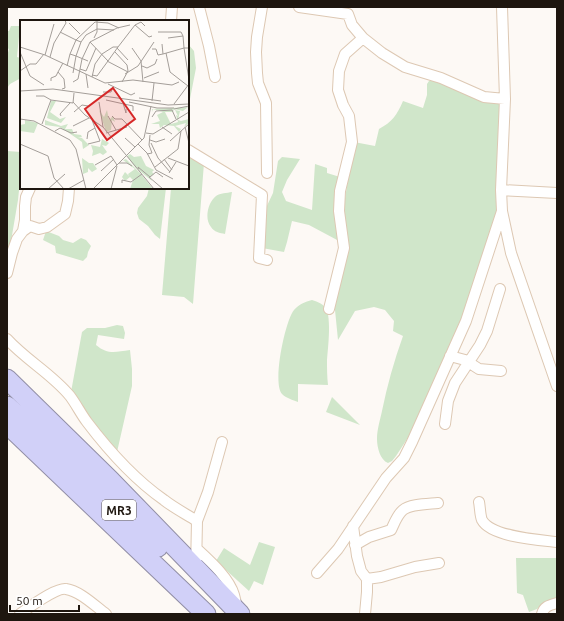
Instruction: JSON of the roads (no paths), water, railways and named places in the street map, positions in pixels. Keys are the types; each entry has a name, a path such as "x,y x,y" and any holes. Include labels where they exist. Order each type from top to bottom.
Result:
{"highway":[{"path":"7,379 111,481 196,569 236,613"},
{"name":"MR3","path":"7,406 236,613"},
{"name":"MR3","path":"7,424 206,614"},
{"path":"7,442 206,614"}],"street":[{"path":"171,20 172,7"},
{"path":"200,7 215,76"},
{"path":"262,7 257,37 256,59 258,83 266,103 267,173"},
{"path":"299,7 348,10 352,25 363,38 382,53 405,67 441,78 484,97 505,99"},
{"path":"502,7 505,99 501,190 502,211 511,253 557,386"},
{"path":"329,309 344,248 339,211 340,191 352,142 349,116 342,105 338,90 340,71 345,54 363,38"},
{"path":"189,151 262,195 259,258 267,260"},
{"path":"7,273 12,254 23,230 26,197 30,189"},
{"path":"23,230 30,226 39,229 47,227 65,214 69,189"},
{"path":"501,190 557,193"},
{"path":"317,573 338,549 386,478 404,458 466,321 502,211"},
{"path":"445,424 448,401 455,383 480,345 487,331 500,289"},
{"path":"7,339 15,348 53,379 70,396 86,421 109,449 136,477 164,500 198,521"},
{"path":"450,356 465,360 479,369 501,371"},
{"path":"196,569 198,521 222,442"},
{"path":"479,502 482,520 490,528 498,532 517,537 557,542"},
{"path":"355,545 369,537 391,530 402,510 412,506 438,503"},
{"path":"353,526 356,556 361,571 367,579 365,614"},
{"path":"197,550 212,563 226,581 234,594 236,613"},
{"path":"367,579 381,577 415,567 439,563"},
{"path":"20,614 55,592 65,588 75,591 106,614"},
{"path":"542,614 543,610 548,605 557,603"}]}
